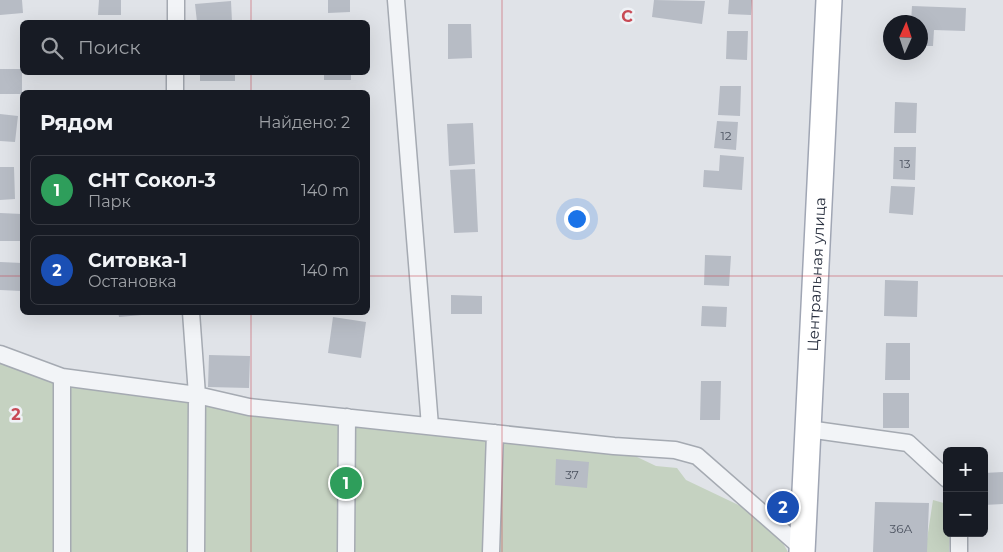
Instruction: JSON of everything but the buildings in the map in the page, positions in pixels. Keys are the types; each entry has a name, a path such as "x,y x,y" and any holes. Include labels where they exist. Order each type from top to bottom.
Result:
{"main road":[{"name":"Центральная улица","path":"802,550 828,0"}],"street":[{"path":"176,0 176,20"},
{"path":"396,0 430,426"},
{"path":"175,75 175,90"},
{"path":"191,315 197,394 196,552"},
{"path":"0,354 62,377 197,394 249,407 614,446 675,450 697,456 802,550"},
{"path":"62,377 62,552"},
{"path":"346,552 347,417"},
{"path":"808,429 908,442 943,475"},
{"path":"491,552 495,433"},
{"path":"959,537 959,552"}],"green space":[{"path":"0,359 323,412 614,446 656,466 677,468 686,480 770,520 788,552 0,552"},
{"path":"933,500 943,503 943,537 950,537 949,552 925,552"}],"place":[{"name":"СНТ Сокол-3","path":"346,483"},
{"name":"Ситовка-1","path":"783,507"}]}
